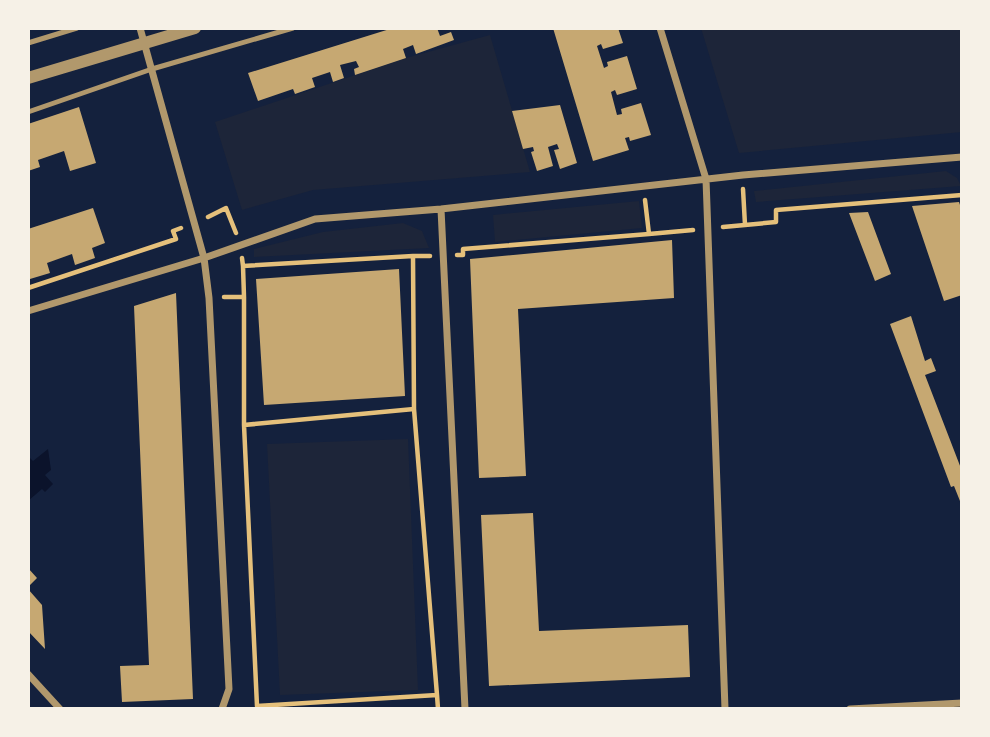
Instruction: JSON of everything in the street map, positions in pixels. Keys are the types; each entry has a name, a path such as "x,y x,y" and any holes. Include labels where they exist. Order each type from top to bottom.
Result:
{"street":[{"path":"140,28 204,258 209,298 229,688 222,709"},
{"path":"28,78 195,28"},
{"path":"660,28 706,179 725,709"},
{"path":"28,311 204,258 315,219 440,209 706,179 962,157"},
{"path":"440,209 464,709"},
{"path":"28,674 60,709"},
{"path":"850,709 947,707 962,703"}],"lane":[{"path":"28,43 77,28"},
{"path":"28,112 152,69 293,28"}],"path":[{"path":"243,266 463,255 463,249 649,234 643,186"},
{"path":"745,225 776,222 776,211 962,195"},
{"path":"28,288 176,239 173,231 226,208 240,244 243,266 244,425 257,708 437,695"},
{"path":"413,256 414,409 438,709"},
{"path":"209,298 244,297"},
{"path":"244,425 414,409"}],"shaded area":[{"path":"701,28 962,28 962,132 739,153"},
{"path":"490,35 530,172 313,190 242,210 215,122 406,58"},
{"path":"946,171 957,178 961,186 756,202 754,191"},
{"path":"639,201 642,228 495,242 493,215"},
{"path":"403,223 422,231 429,248 254,257 254,249 323,232"},
{"path":"408,439 418,690 280,695 267,444"},
{"path":"48,449 51,470 45,475 53,484 45,492 42,489 28,501 28,456 33,461"}],"building":[{"path":"393,28 437,28 440,36 451,32 454,40 416,54 413,45 403,49 406,58 355,75 354,69 359,67 356,61 340,65 344,78 333,82 330,72 312,78 315,87 295,94 293,89 258,101 248,73"},
{"path":"553,28 618,28 623,43 603,49 601,44 597,46 604,68 608,66 607,62 627,56 637,89 617,95 615,90 611,92 617,115 622,114 621,109 641,103 651,135 630,141 629,137 625,138 629,150 593,161"},
{"path":"560,105 577,163 560,169 554,150 559,149 557,144 548,147 553,166 537,171 531,152 534,151 533,147 523,149 512,111"},
{"path":"79,107 96,163 70,171 64,151 38,160 40,167 28,171 28,124"},
{"path":"959,202 962,211 962,295 944,301 912,206"},
{"path":"93,208 105,243 92,248 95,258 75,265 72,254 47,263 50,273 30,279 28,229"},
{"path":"868,212 891,274 875,281 849,213"},
{"path":"672,240 674,298 518,309 526,476 479,478 470,259"},
{"path":"399,269 405,396 264,405 256,279"},
{"path":"176,293 193,699 122,702 120,666 149,665 134,306"},
{"path":"911,316 925,361 931,358 936,371 925,375 962,471 962,506 954,486 951,487 890,324"},
{"path":"533,513 539,631 688,625 690,677 489,686 481,515"},
{"path":"28,568 37,578 28,587"},
{"path":"28,589 42,605 45,649 28,631"}]}
